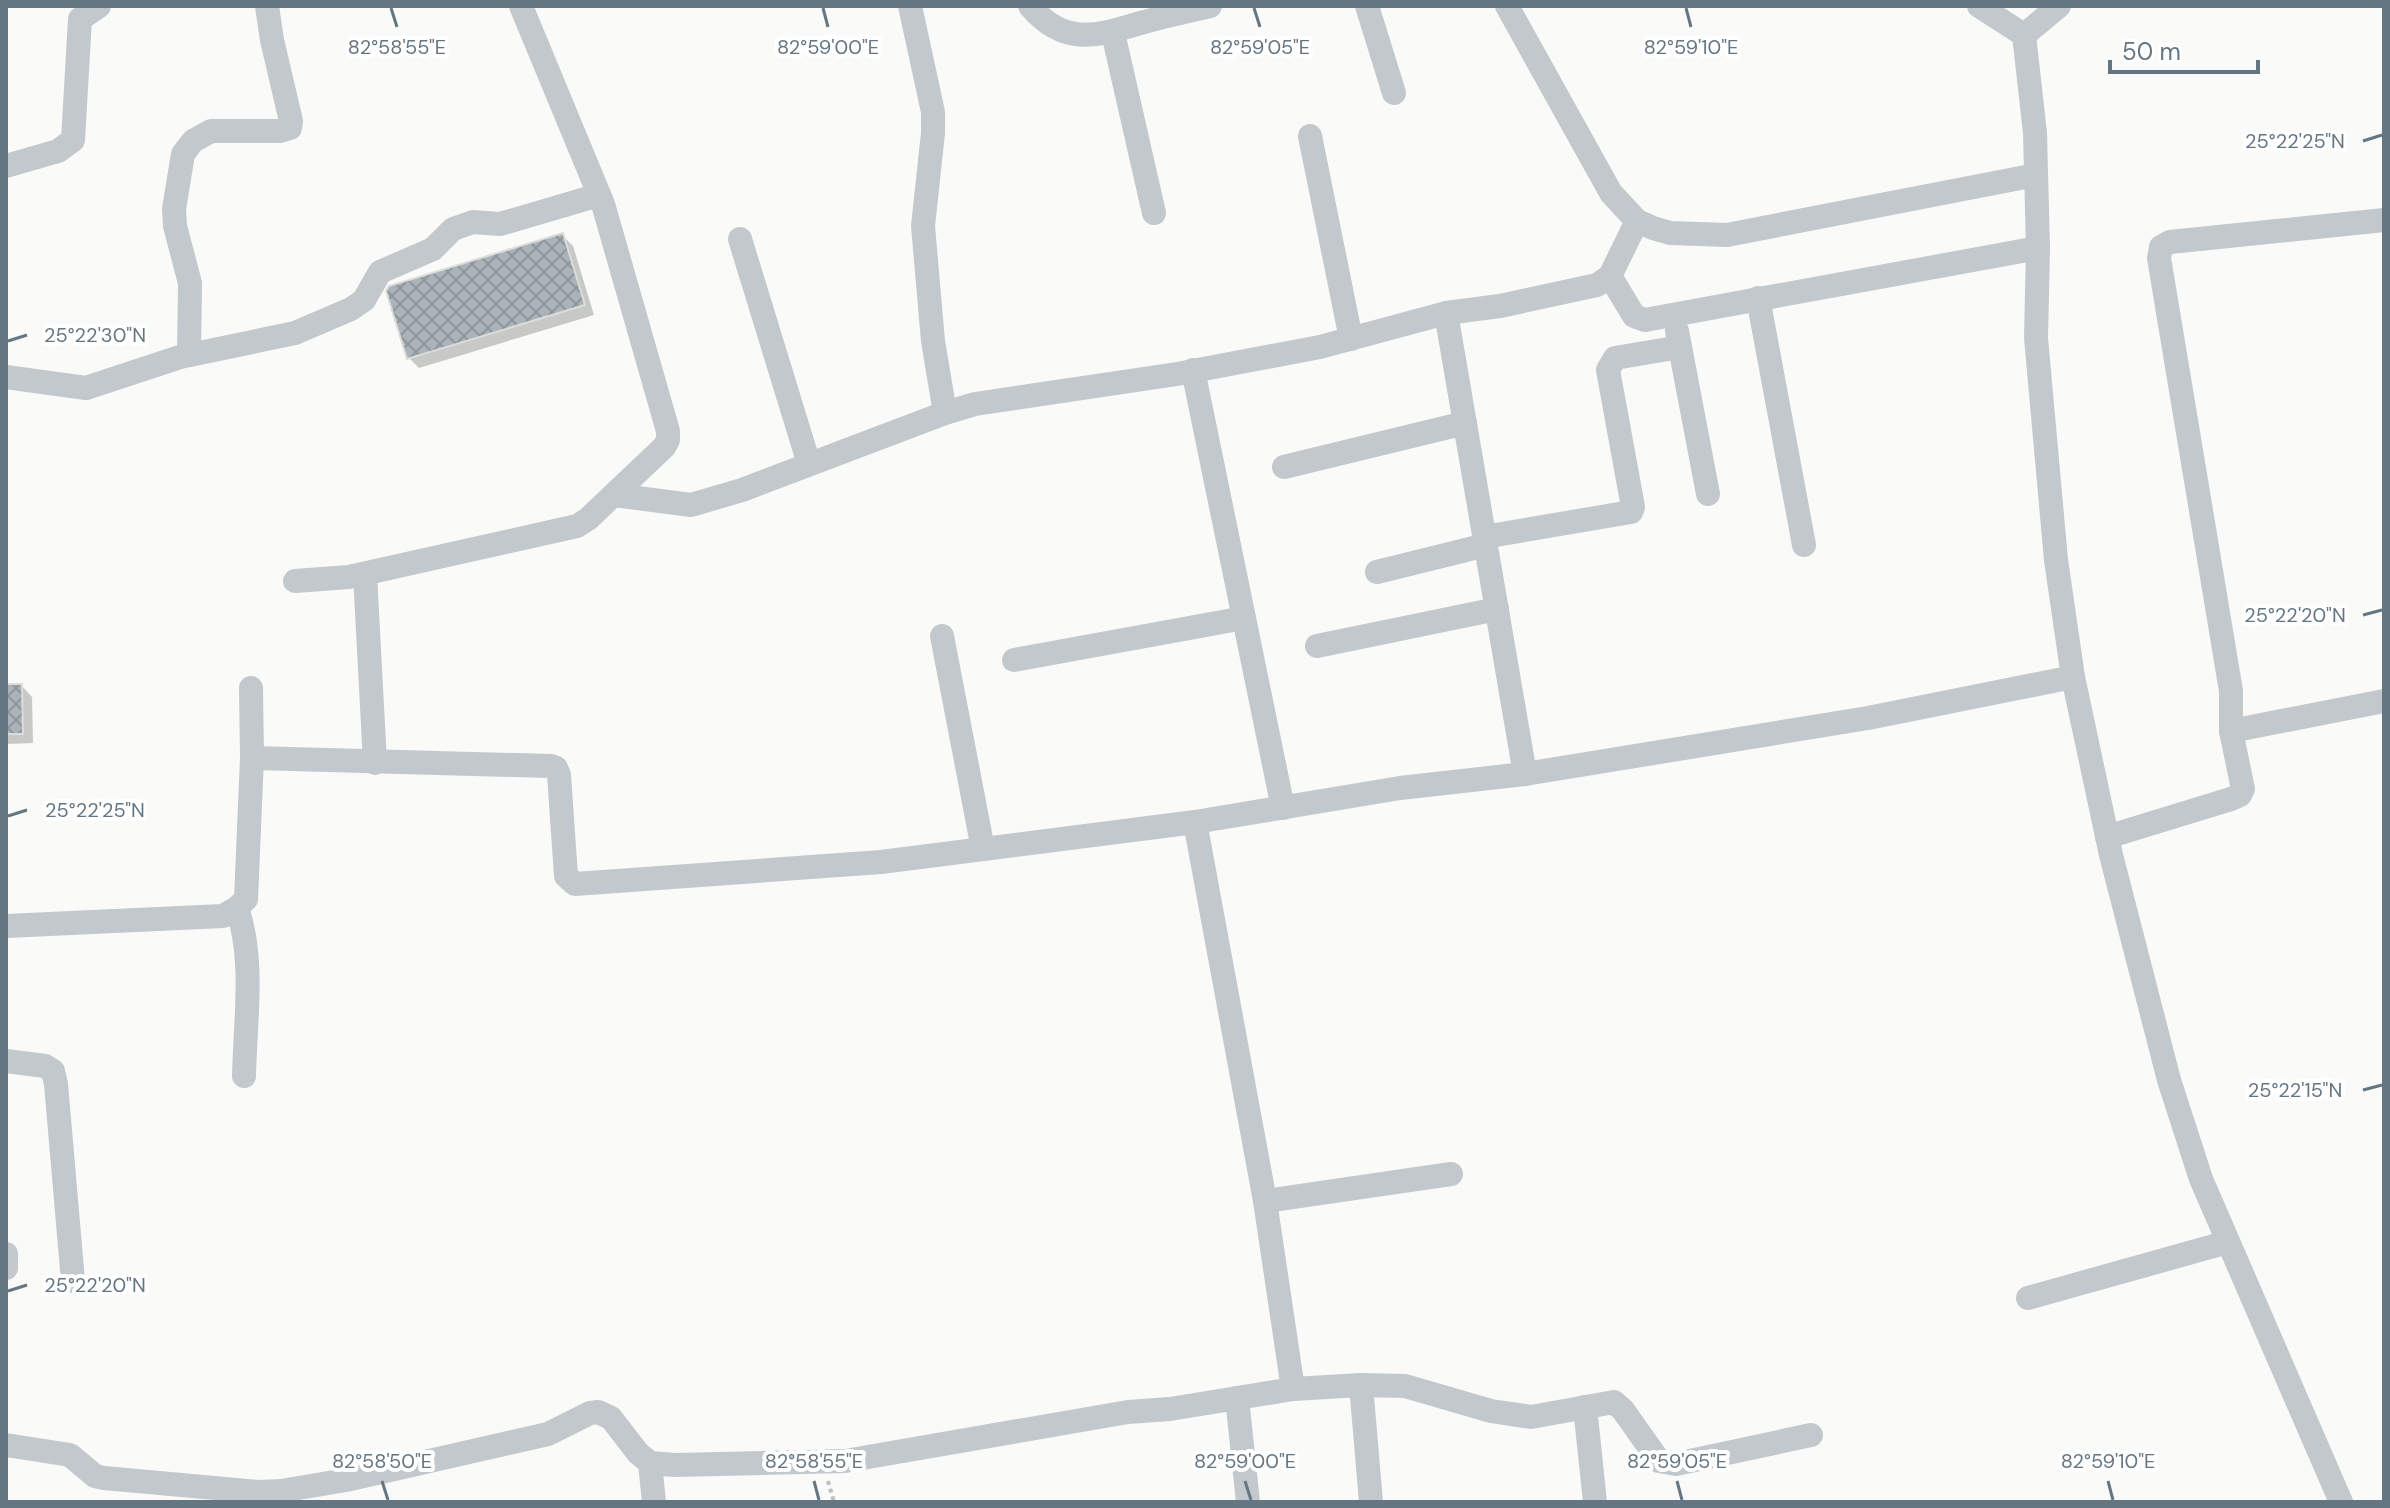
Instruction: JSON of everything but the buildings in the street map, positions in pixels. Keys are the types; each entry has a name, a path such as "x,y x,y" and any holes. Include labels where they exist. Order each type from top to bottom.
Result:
{"street":[{"path":"6,166 58,151 73,140 80,19 99,6"},
{"path":"189,355 190,283 175,226 174,209 183,154 193,141 211,131 280,131 290,128 267,6"},
{"path":"295,581 332,580 365,574 577,526 614,495 668,440 668,431 599,195 521,6"},
{"path":"910,6 933,112 923,226 933,341 945,413"},
{"path":"1030,6 1044,22 1080,35 1113,33 1210,6"},
{"path":"1367,6 1394,93"},
{"path":"1507,6 1611,193 1637,221 1670,233 1727,235 2036,175"},
{"path":"1979,6 2024,35"},
{"path":"2024,35 2059,6"},
{"path":"1113,33 1154,213"},
{"path":"2024,35 2035,133 2038,248 2036,338 2056,560 2073,677 2107,837 2169,1080 2201,1179 2341,1502"},
{"path":"1310,136 1351,339"},
{"path":"6,377 86,388 189,355 295,333 351,309 364,300 380,272 433,249 453,229 473,222 500,224 599,195"},
{"path":"2107,837 2240,795 2243,783 2231,731 2231,691 2159,258 2161,247 2170,242 2384,220"},
{"path":"614,495 691,505 742,490 975,404 1320,347 1446,313 1500,306 1597,285 1610,276 1637,221"},
{"path":"740,239 809,464"},
{"path":"1610,276 1634,316 1645,320 2038,248"},
{"path":"1758,298 1804,545"},
{"path":"1446,313 1525,774"},
{"path":"1675,315 1708,494"},
{"path":"1377,572 1485,541 1631,512 1633,507 1609,364 1615,358 1680,347"},
{"path":"1193,370 1283,808"},
{"path":"1284,467 1465,423"},
{"path":"365,574 375,763"},
{"path":"1317,646 1497,609"},
{"path":"1014,660 1244,618"},
{"path":"942,636 983,849"},
{"path":"252,758 556,768 566,876 575,884 881,862 1195,822 1400,788 1525,774 1868,718 2073,677"},
{"path":"6,926 223,916 237,908 246,899 252,758 251,688"},
{"path":"2231,731 2384,701"},
{"path":"1195,822 1265,1201 1293,1389"},
{"path":"237,908 247,951 244,1076"},
{"path":"6,1061 45,1066 53,1071 73,1281"},
{"path":"1265,1201 1451,1174"},
{"path":"2028,1298 2228,1242"},
{"path":"6,1254 6,1268"},
{"path":"1361,1385 1371,1502"},
{"path":"6,1445 70,1455 95,1476 104,1478 235,1496 281,1491 335,1492 548,1434 598,1412 611,1418 638,1453 650,1463 845,1461 1128,1412 1170,1409 1293,1389 1361,1385 1405,1386 1491,1411 1531,1417 1614,1402 1659,1461 1676,1464 1811,1435"},
{"path":"1237,1398 1248,1502"},
{"path":"1585,1407 1595,1502"},
{"path":"650,1463 654,1502"}]}
